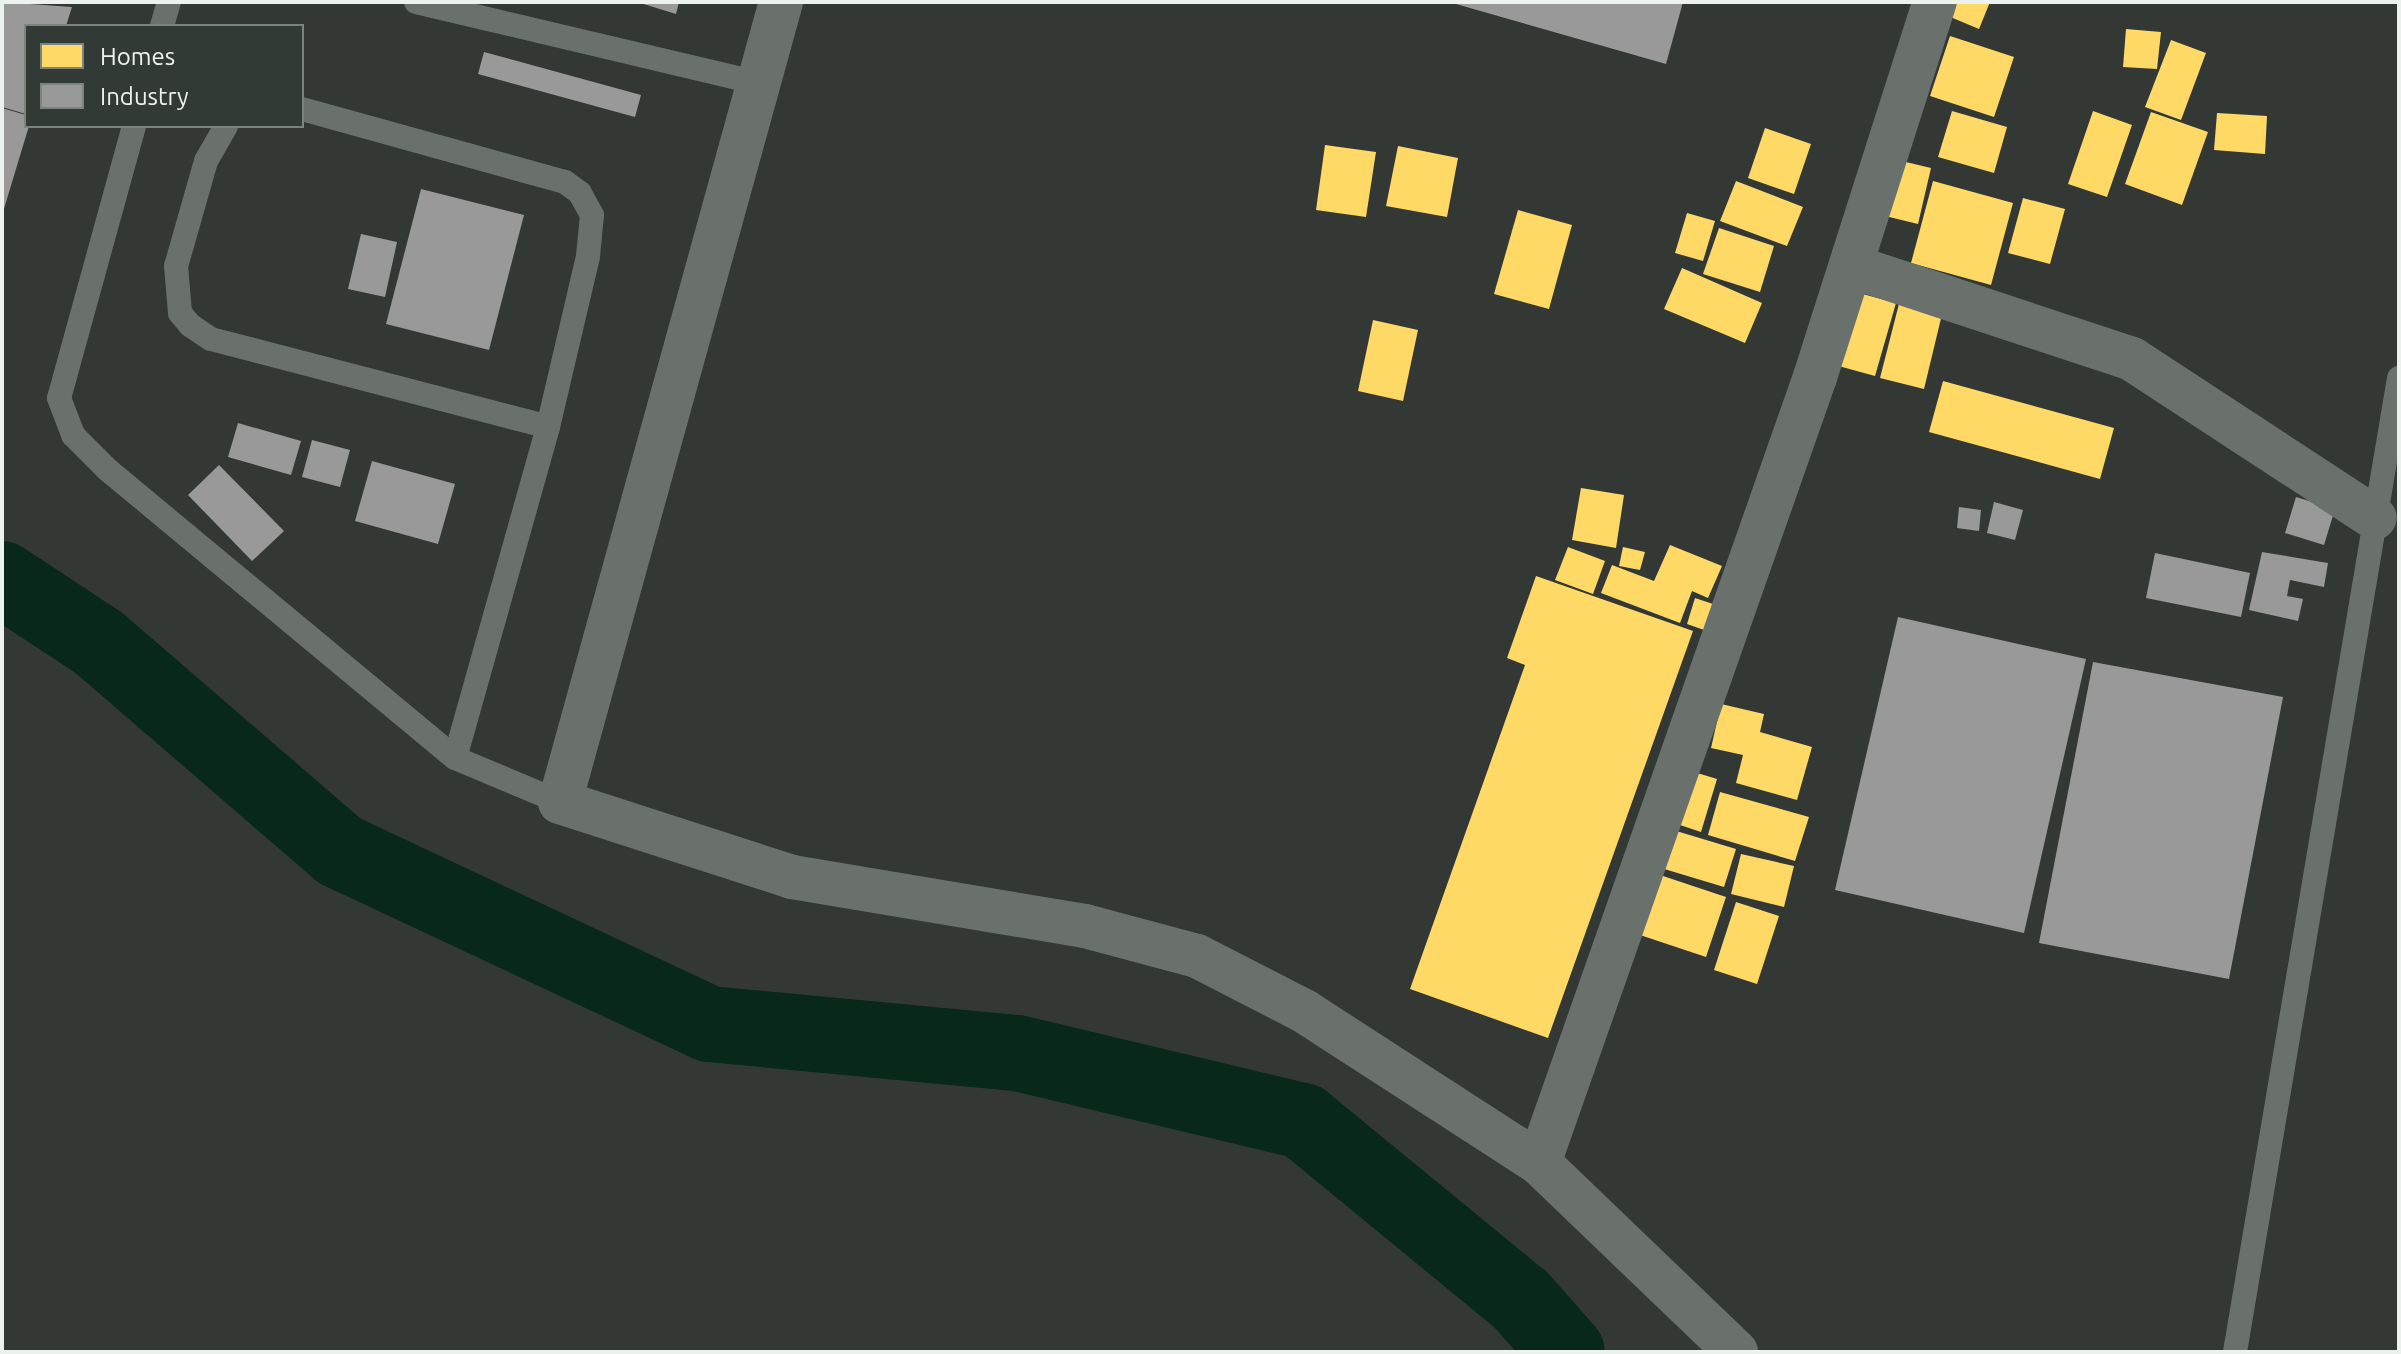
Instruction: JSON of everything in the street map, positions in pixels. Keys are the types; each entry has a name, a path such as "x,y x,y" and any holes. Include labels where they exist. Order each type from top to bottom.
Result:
{"street":[{"path":"781,2 560,802 792,877 1085,926 1197,956 1304,1011 1539,1163 1736,1352"},
{"path":"1539,1163 1851,266 1935,2"},
{"path":"1851,266 2132,359 2375,518"}],"lane":[{"path":"163,24 169,2"},
{"path":"416,2 759,83"},
{"path":"304,110 565,182 580,193 592,215 588,256 548,427 455,758"},
{"path":"133,128 59,398 73,435 108,470 455,758 560,802"},
{"path":"225,128 206,161 176,266 180,313 190,325 211,339 548,427"},
{"path":"2235,1352 2352,681 2399,378"}],"building: Homes":[{"path":"1939,2 1990,2 1979,29 1936,11"},
{"path":"2126,29 2161,32 2157,69 2123,67"},
{"path":"1950,36 2014,57 1994,117 1930,96"},
{"path":"2171,40 2206,53 2181,120 2145,107"},
{"path":"1952,111 2007,127 1994,173 1938,157"},
{"path":"2093,111 2132,125 2107,197 2068,184"},
{"path":"2151,112 2208,132 2182,205 2125,184"},
{"path":"2217,113 2267,116 2265,154 2214,150"},
{"path":"1765,128 1811,144 1794,194 1748,178"},
{"path":"1325,145 1376,152 1366,217 1316,210"},
{"path":"1398,146 1458,158 1447,217 1386,206"},
{"path":"1889,158 1931,168 1918,224 1877,214"},
{"path":"1736,181 1803,207 1787,246 1720,221"},
{"path":"1933,181 2013,203 1991,285 1911,263"},
{"path":"2023,198 2065,209 2050,264 2008,253"},
{"path":"1518,210 1572,225 1549,309 1494,294"},
{"path":"1687,213 1715,221 1703,261 1675,253"},
{"path":"1719,228 1774,246 1760,292 1703,274"},
{"path":"1682,268 1762,303 1745,343 1664,309"},
{"path":"1844,289 1896,303 1875,376 1824,362"},
{"path":"1901,296 1944,306 1924,389 1880,378"},
{"path":"1373,320 1418,330 1403,401 1358,391"},
{"path":"1943,381 2114,428 2100,479 1929,432"},
{"path":"1581,488 1624,495 1616,548 1572,540"},
{"path":"1670,545 1722,566 1708,598 1692,591 1680,623 1601,593 1612,565 1654,581"},
{"path":"1568,547 1605,561 1593,594 1555,580"},
{"path":"1623,547 1645,552 1640,570 1619,566"},
{"path":"1536,576 1693,631 1548,1038 1410,989 1525,665 1507,658"},
{"path":"1695,598 1713,604 1704,630 1687,624"},
{"path":"1721,704 1764,714 1760,732 1812,747 1797,800 1736,783 1743,755 1711,748"},
{"path":"1684,769 1717,779 1701,832 1668,821"},
{"path":"1720,792 1809,817 1795,861 1708,835"},
{"path":"1663,827 1736,849 1724,887 1651,865"},
{"path":"1741,854 1794,866 1784,907 1731,894"},
{"path":"1651,872 1726,897 1706,957 1631,932"},
{"path":"1736,902 1779,916 1757,984 1714,970"}],"building: Industry":[{"path":"2,2 72,7 67,24 24,24 24,113 2,107"},
{"path":"637,2 679,2 676,14"},
{"path":"1449,2 1683,2 1666,64"},
{"path":"484,52 641,95 635,117 478,74"},
{"path":"2,108 24,114 24,128 28,128 3,212"},
{"path":"421,189 524,215 489,350 386,324"},
{"path":"361,234 397,242 385,297 348,289"},
{"path":"238,423 301,441 291,475 228,457"},
{"path":"312,440 350,450 340,487 302,477"},
{"path":"372,461 455,484 438,544 355,521"},
{"path":"219,465 284,531 252,561 188,495"},
{"path":"2296,497 2335,509 2324,545 2285,533"},
{"path":"1994,502 2023,510 2015,540 1987,533"},
{"path":"1959,507 1981,510 1979,531 1957,528"},
{"path":"2262,552 2328,563 2324,587 2290,580 2287,596 2303,599 2298,621 2249,610"},
{"path":"2155,553 2250,573 2241,617 2146,598"},
{"path":"1898,617 2086,659 2024,933 1835,890"},
{"path":"2093,662 2283,697 2229,979 2039,943"}],"waterway":[{"path":"2,579 99,643 340,851 709,1024 1017,1053 1303,1121 1521,1300 1567,1352"}]}
